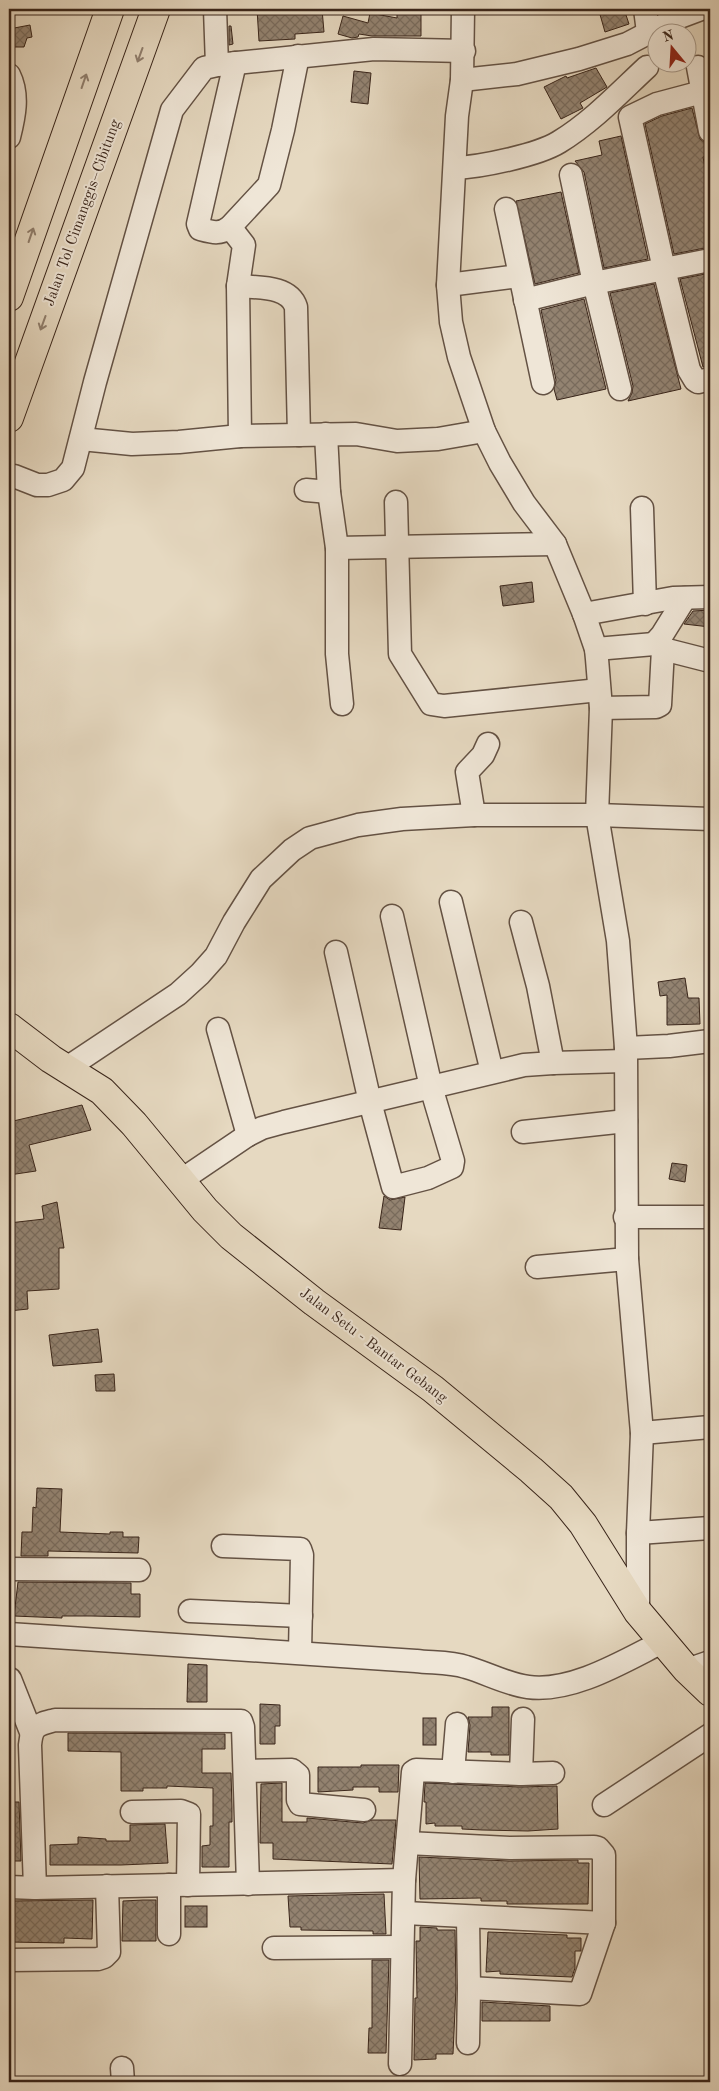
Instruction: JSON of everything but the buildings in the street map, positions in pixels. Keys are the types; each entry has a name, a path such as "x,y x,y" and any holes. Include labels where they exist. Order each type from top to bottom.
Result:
{"main road":[{"path":"9,297 110,9"},
{"name":"Jalan Tol Cimanggis–Cibitung","path":"9,418 156,9"},
{"name":"Jalan Setu - Bantar Gebang","path":"9,1027 32,1046 102,1091 134,1124 204,1210 231,1236 379,1352 433,1389 561,1496 583,1524 638,1612 662,1642 698,1666 710,1692"}],"street":[{"path":"215,9 226,64 198,224 200,229 224,232 269,185 283,130 298,56"},
{"path":"463,9 464,51 457,116 448,285 451,322 459,357 484,431 500,464 524,503 555,544 596,648 600,699 597,815 618,941 625,1055 625,1217 627,1260 642,1433 638,1533 638,1612"},
{"path":"645,9 647,22"},
{"path":"668,22 701,9"},
{"path":"462,80 517,74 579,59 627,44 646,33"},
{"path":"14,476 37,485 48,485 63,480 73,468 172,110 204,68 298,56 374,50 464,51"},
{"path":"698,67 710,131"},
{"path":"455,168 545,149 559,142 594,116 646,68"},
{"path":"9,76 13,86 15,104 9,137"},
{"path":"702,92 657,104 630,117 664,270 691,376 698,382 710,379"},
{"path":"571,175 594,283 620,389"},
{"path":"506,210 543,383"},
{"path":"230,227 244,245 238,286 240,436"},
{"path":"525,300 594,283 710,260"},
{"path":"448,285 519,276"},
{"path":"238,286 282,291 294,300 296,307 299,435"},
{"path":"81,439 132,444 240,436 356,434 397,441 438,439 484,431"},
{"path":"326,434 329,492 337,548 337,654 342,704"},
{"path":"306,490 329,492"},
{"path":"396,502 400,654 431,704 435,706 600,699 658,707 659,646 662,635 685,598"},
{"path":"642,508 644,604"},
{"path":"337,548 555,544"},
{"path":"584,614 685,598 710,597"},
{"path":"596,648 659,646 710,661"},
{"path":"474,815 467,772 481,758 488,744"},
{"path":"67,1068 178,994 200,974 216,956 234,922 261,879 292,850 310,838 358,825 474,815 597,815 710,819"},
{"path":"451,902 492,1072"},
{"path":"336,952 370,1102 394,1188 428,1178 453,1165 431,1087 392,916"},
{"path":"521,922 538,986 553,1063"},
{"path":"218,1029 248,1135"},
{"path":"180,1181 248,1135 262,1128 284,1122 492,1072 524,1066 625,1055 669,1046 710,1041"},
{"path":"524,1132 626,1121"},
{"path":"625,1217 710,1217"},
{"path":"537,1267 627,1260"},
{"path":"642,1433 710,1427"},
{"path":"638,1533 710,1528"},
{"path":"223,1546 300,1549 302,1555 300,1652"},
{"path":"9,1569 139,1570"},
{"path":"190,1610 300,1616"},
{"path":"9,1634 300,1652 464,1666 515,1684 545,1687 564,1684 613,1667 662,1642"},
{"path":"10,1679 31,1732 35,1888"},
{"path":"521,1774 523,1719"},
{"path":"31,1732 38,1724 55,1720 240,1720 243,1727 246,1771 248,1884"},
{"path":"453,1772 457,1724"},
{"path":"604,1805 710,1735"},
{"path":"246,1771 292,1770 298,1775 298,1800 300,1804 364,1810"},
{"path":"400,2064 404,1880 413,1772 416,1770 521,1774 553,1773"},
{"path":"132,1812 181,1810 189,1814 169,1934"},
{"path":"407,1843 510,1848 598,1848 604,1854 604,1923 580,1994 469,1988"},
{"path":"9,1886 35,1888 404,1880"},
{"path":"9,1960 98,1959 104,1957 108,1952 107,1886"},
{"path":"404,1913 604,1923"},
{"path":"468,1917 468,2043"},
{"path":"274,1948 402,1947"}]}
